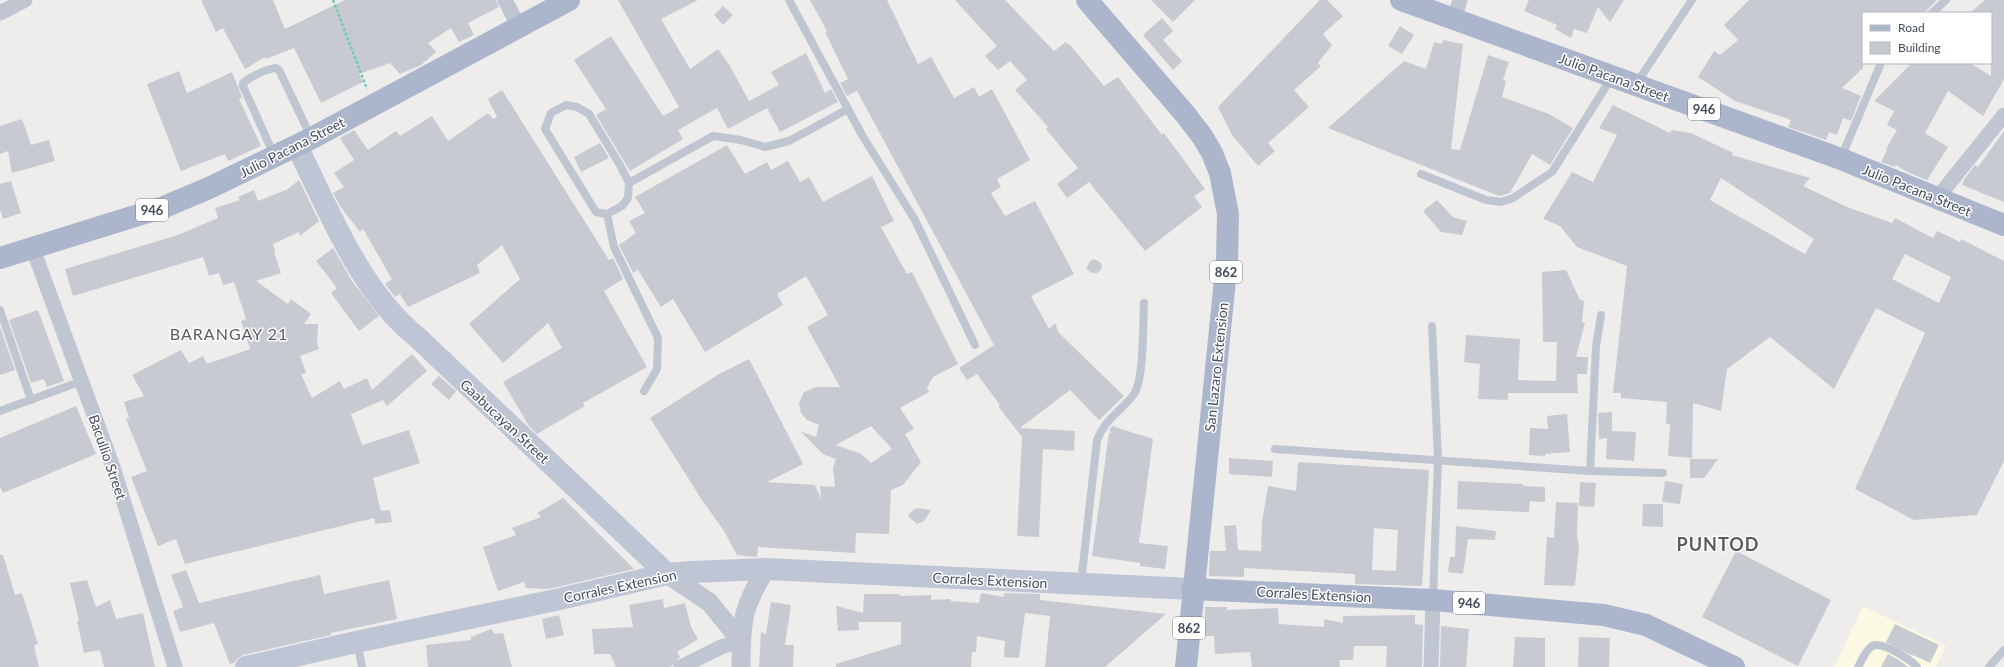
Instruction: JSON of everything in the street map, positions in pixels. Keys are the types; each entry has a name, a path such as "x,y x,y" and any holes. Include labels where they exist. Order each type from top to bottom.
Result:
{"main road":[{"name":"Julio Pacana Street","path":"0,258 33,249 164,207 209,188 275,157 373,106 569,0"},
{"name":"San Lazaro Extension","path":"1087,0 1202,136 1212,153 1220,174 1225,194 1228,214 1227,260 1192,589"},
{"name":"Julio Pacana Street","path":"1401,0 1457,10 1612,77 1841,159 1938,197 2004,226"},
{"name":"Gaabucayan Street","path":"304,142 349,251 385,307 401,324 417,337 667,574"},
{"name":"Corrales Extension","path":"246,667 356,642 552,601 667,574 718,570 766,569 1433,600 1584,612 1626,620 1672,636 1734,667"},
{"name":"862","path":"1186,667 1192,589"}],"street":[{"path":"0,14 25,0"},
{"path":"504,0 519,27"},
{"path":"1938,197 2004,115"},
{"name":"Bacullio Street","path":"33,249 82,381 142,556 175,667"},
{"path":"740,667 741,641 746,607 766,569"},
{"name":"Gaabucayan Street","path":"667,574 708,602 741,641"},
{"path":"1431,667 1433,600"},
{"path":"681,667 721,647 741,641"}],"lane":[{"path":"789,0 862,135 915,220 975,345"},
{"path":"1635,84 1692,0"},
{"path":"1933,12 1946,0"},
{"path":"1841,159 1881,64"},
{"path":"275,157 243,86 243,83 247,80 272,68 280,70 304,142"},
{"path":"1421,174 1486,200 1501,202 1513,198 1552,172 1612,77"},
{"path":"566,105 576,107 589,114 620,165 629,183 628,198 622,206 607,214 596,212 545,129 551,113 566,105"},
{"path":"629,183 713,136 741,140 766,147 789,141 848,109"},
{"path":"607,214 614,247 658,338 657,369 644,391"},
{"path":"1081,584 1097,440 1102,428 1110,417 1134,394 1139,381 1144,303"},
{"path":"0,310 30,400"},
{"path":"1590,471 1596,347 1601,315"},
{"path":"1432,326 1438,459 1433,600"},
{"path":"0,411 82,381"},
{"path":"1275,449 1438,459 1590,471 1663,473"},
{"path":"356,642 362,667"},
{"path":"1858,667 1868,650 1874,645 1882,646 1911,660 1917,667"},
{"path":"1989,667 2004,650"}],"path":[{"path":"333,0 373,106"}],"shaded area":[{"path":"1863,606 1946,646 1936,667 1834,667"}],"building":[{"path":"201,0 273,0 285,29 345,0 496,0 499,7 468,23 474,35 459,42 451,28 428,43 436,52 421,65 400,74 390,63 359,74 363,82 321,103 294,48 266,59 265,57 245,69 223,28 216,32"},
{"path":"618,0 698,0 661,19 690,69 718,49 730,66 749,101 779,85 771,72 806,53 825,93 831,89 838,102 780,132 767,108 728,129 717,108 678,130 683,139 630,171 596,115 606,109 574,60 611,36 663,116 679,107"},
{"path":"810,0 887,0 918,64 931,57 954,98 974,87 979,97 992,89 1030,160 997,179 1001,187 991,193 1005,216 1035,201 1074,274 1031,296 1049,329 1055,323 1059,333 1124,396 1099,420 1070,390 1020,428 1075,431 1074,451 1043,449 1039,537 1017,536 1022,437 998,406 1000,405 977,374 967,380 959,368 994,345 857,91 847,96 840,83 848,79 825,32 827,31"},
{"path":"955,0 1005,0 1054,51 1066,42 1071,46 1104,86 1118,77 1162,135 1164,133 1205,189 1194,196 1202,207 1145,251 1089,182 1067,198 1057,184 1078,168 1046,129 1048,127 1015,90 1027,80 1010,61 998,70 985,56 997,46"},
{"path":"1151,0 1195,0 1173,22"},
{"path":"1320,0 1327,0 1343,16 1323,34 1332,45 1318,63 1321,66 1294,90 1309,107 1268,143 1275,151 1258,166 1232,135 1218,107"},
{"path":"1529,0 1624,0 1610,22 1598,7 1587,33 1574,29 1571,38 1555,29 1557,25 1524,11"},
{"path":"1749,0 1937,0 1925,12 1862,12 1863,68 1842,88 1861,96 1851,121 1843,118 1837,135 1829,132 1826,140 1788,127 1791,120 1735,101 1698,77 1714,51 1720,55 1738,40 1724,25"},
{"path":"1985,0 2004,0 2004,79 1983,116 1948,91 1925,133 1948,147 1927,180 1909,173 1896,165 1895,167 1881,162 1887,150 1886,149 1897,130 1887,125 1894,111 1874,101 1911,64 1972,64 1991,76 1992,12 1971,12"},
{"path":"723,6 733,15 723,25 714,15"},
{"path":"1162,18 1173,31 1163,40 1182,61 1173,70 1143,35"},
{"path":"1400,26 1414,35 1402,54 1388,46"},
{"path":"1443,40 1463,44 1451,149 1460,150 1488,55 1509,62 1503,80 1506,81 1502,97 1549,114 1573,128 1550,165 1532,154 1510,193 1499,196 1328,128 1404,61 1426,69 1434,42 1442,44"},
{"path":"179,71 187,93 232,72 242,97 239,99 261,146 228,161 225,154 181,171 147,84"},
{"path":"502,90 609,260 613,258 623,279 604,291 647,367 583,403 585,406 537,434 529,426 503,382 562,348 548,323 503,363 469,324 520,279 502,245 477,265 480,273 408,307 400,294 395,297 385,284 392,279 363,229 360,232 340,206 333,193 344,187 334,173 354,160 340,138 354,130 368,150 396,131 400,136 432,116 448,141 488,113 493,119 497,117 488,99"},
{"path":"1613,105 1670,133 1672,130 1691,133 1733,153 1732,155 1810,178 1803,186 1847,207 1892,223 1895,218 1933,238 1937,231 1960,242 1961,239 2004,261 2004,461 1977,515 1914,520 1855,489 1925,333 1876,308 1834,389 1770,337 1727,369 1721,411 1693,403 1692,458 1668,456 1670,424 1666,424 1667,402 1621,398 1621,393 1613,393 1627,266 1577,247 1560,226 1543,219 1572,172 1593,182 1617,135 1599,128","holes":["1721,178 1814,239 1805,254 1710,200","1905,254 1951,277 1939,303 1892,279"]},
{"path":"22,119 31,145 49,140 55,161 12,173 8,151 0,154 0,126"},
{"path":"2004,131 2004,202 1962,185 1965,178 1975,165 1978,167"},
{"path":"600,143 609,158 581,172 574,157"},
{"path":"727,145 745,174 767,162 771,170 788,161 800,182 809,177 823,202 872,176 894,221 881,227 907,274 912,272 958,364 933,377 927,388 929,392 900,408 914,429 905,434 921,462 903,485 891,490 889,534 856,533 855,553 758,547 757,557 737,555 724,531 702,500 650,418 719,374 749,359 803,464 767,482 815,485 821,499 820,486 835,487 833,468 836,459 823,454 800,431 816,437 819,425 807,420 801,413 799,403 804,392 816,387 840,387 807,327 828,315 806,276 777,294 783,305 705,352 673,299 661,307 638,270 633,273 619,245 636,233 629,221 645,213 635,197","holes":["871,426 892,449 871,463 861,454 836,445"]},
{"path":"299,180 319,221 300,236 299,232 273,244 281,273 256,281 288,304 291,299 311,314 304,324 318,324 317,344 319,349 300,356 306,373 301,374 312,398 340,381 344,389 367,378 372,390 412,354 427,371 387,406 383,400 351,414 362,445 409,430 420,463 373,478 381,511 390,510 392,522 375,524 374,518 185,564 176,539 158,546 131,477 147,471 126,419 129,418 124,402 144,396 132,375 181,350 189,363 203,356 207,364 250,349 241,321 246,319 234,282 223,285 219,273 209,276 203,257 73,296 65,269 178,235 218,218 215,208 240,200 238,197 254,190 258,201 288,189"},
{"path":"11,181 21,213 3,219 0,209 0,184"},
{"path":"1437,200 1453,217 1467,221 1462,235 1441,232 1423,211"},
{"path":"333,248 352,281 379,316 359,331 331,293 337,288 316,261"},
{"path":"1094,259 1100,262 1102,266 1101,270 1097,273 1092,273 1086,269 1090,261"},
{"path":"1566,270 1580,300 1584,301 1582,322 1585,323 1576,357 1588,357 1587,374 1577,374 1578,393 1508,393 1508,400 1478,399 1480,364 1464,362 1466,335 1520,339 1518,380 1556,381 1557,342 1543,342 1542,272"},
{"path":"38,310 64,381 47,387 44,379 31,383 9,320"},
{"path":"0,327 15,370 0,375"},
{"path":"439,376 456,391 449,400 431,384"},
{"path":"76,406 96,454 3,493 0,487 0,438"},
{"path":"1612,412 1612,431 1636,432 1634,461 1606,459 1607,438 1599,439 1598,413"},
{"path":"1567,414 1570,452 1545,454 1545,456 1529,455 1530,428 1548,429 1547,416"},
{"path":"1112,426 1153,439 1139,543 1168,546 1165,569 1140,566 1140,563 1092,556 1109,433 1112,433 1109,430"},
{"path":"1229,458 1273,461 1272,477 1229,474"},
{"path":"1690,459 1718,459 1704,478 1690,478"},
{"path":"1298,462 1429,470 1422,586 1355,584 1355,574 1244,568 1244,577 1209,576 1210,551 1226,551 1224,526 1236,525 1238,550 1261,551 1262,522 1268,486 1296,491","holes":["1374,528 1398,530 1396,571 1372,570"]},
{"path":"1458,481 1523,484 1523,486 1545,487 1545,502 1530,501 1529,512 1457,509"},
{"path":"1665,481 1683,484 1680,504 1662,502"},
{"path":"1580,482 1596,483 1594,507 1579,506"},
{"path":"563,498 634,569 549,589 526,588 524,582 498,591 483,547 516,535 512,528 541,517 537,513"},
{"path":"1556,502 1578,503 1577,538 1579,545 1575,586 1544,585 1547,537 1554,538"},
{"path":"1643,504 1663,504 1663,527 1642,526"},
{"path":"918,508 931,510 924,521 917,524 908,516 913,510"},
{"path":"1456,526 1496,531 1495,540 1468,539 1463,574 1448,572 1450,557 1455,557"},
{"path":"1736,551 1831,600 1798,666 1702,617"},
{"path":"0,555 3,555 15,595 22,593 38,644 34,645 39,667 0,667"},
{"path":"186,570 199,603 320,575 324,594 389,580 397,619 331,633 331,635 243,655 234,663 230,664 214,623 180,632 173,611 183,607 171,575"},
{"path":"87,580 96,607 110,600 116,619 143,613 155,667 104,667 100,650 84,653 77,621 79,621 70,583"},
{"path":"981,593 1004,597 1004,593 1040,594 1040,600 1166,614 1105,667 1045,667 1050,616 1025,613 1019,658 1004,657 1005,641 977,636 976,652 972,652 971,667 836,667 836,664 901,644 901,622 858,622 859,630 838,631 836,606 863,613 864,594 899,594 900,596 931,595 931,600 950,599 951,601 979,603"},
{"path":"663,599 664,608 685,603 691,627 698,639 677,652 680,657 673,665 669,667 616,667 610,654 594,654 592,629 633,627 629,605"},
{"path":"771,602 791,605 785,645 794,645 793,667 759,667 761,632 766,634"},
{"path":"1205,607 1227,607 1227,610 1278,608 1279,624 1324,627 1324,619 1343,623 1343,616 1415,615 1415,624 1423,625 1422,667 1386,667 1387,646 1354,646 1353,660 1339,660 1340,667 1252,667 1250,652 1215,654 1214,636 1205,636"},
{"path":"559,615 564,635 546,639 542,619"},
{"path":"1895,624 1939,645 1930,663 1886,642"},
{"path":"1441,626 1469,629 1466,667 1440,667"},
{"path":"491,629 495,634 503,633 512,667 428,667 426,645 471,640 471,637"},
{"path":"1515,637 1545,638 1545,667 1513,667"},
{"path":"1579,637 1610,638 1609,667 1578,667"},
{"path":"1888,654 1899,660 1908,667 1881,667"}],"district":[{"name":"BARANGAY 21","path":"229,333"},
{"name":"PUNTOD","path":"1718,544"}]}
